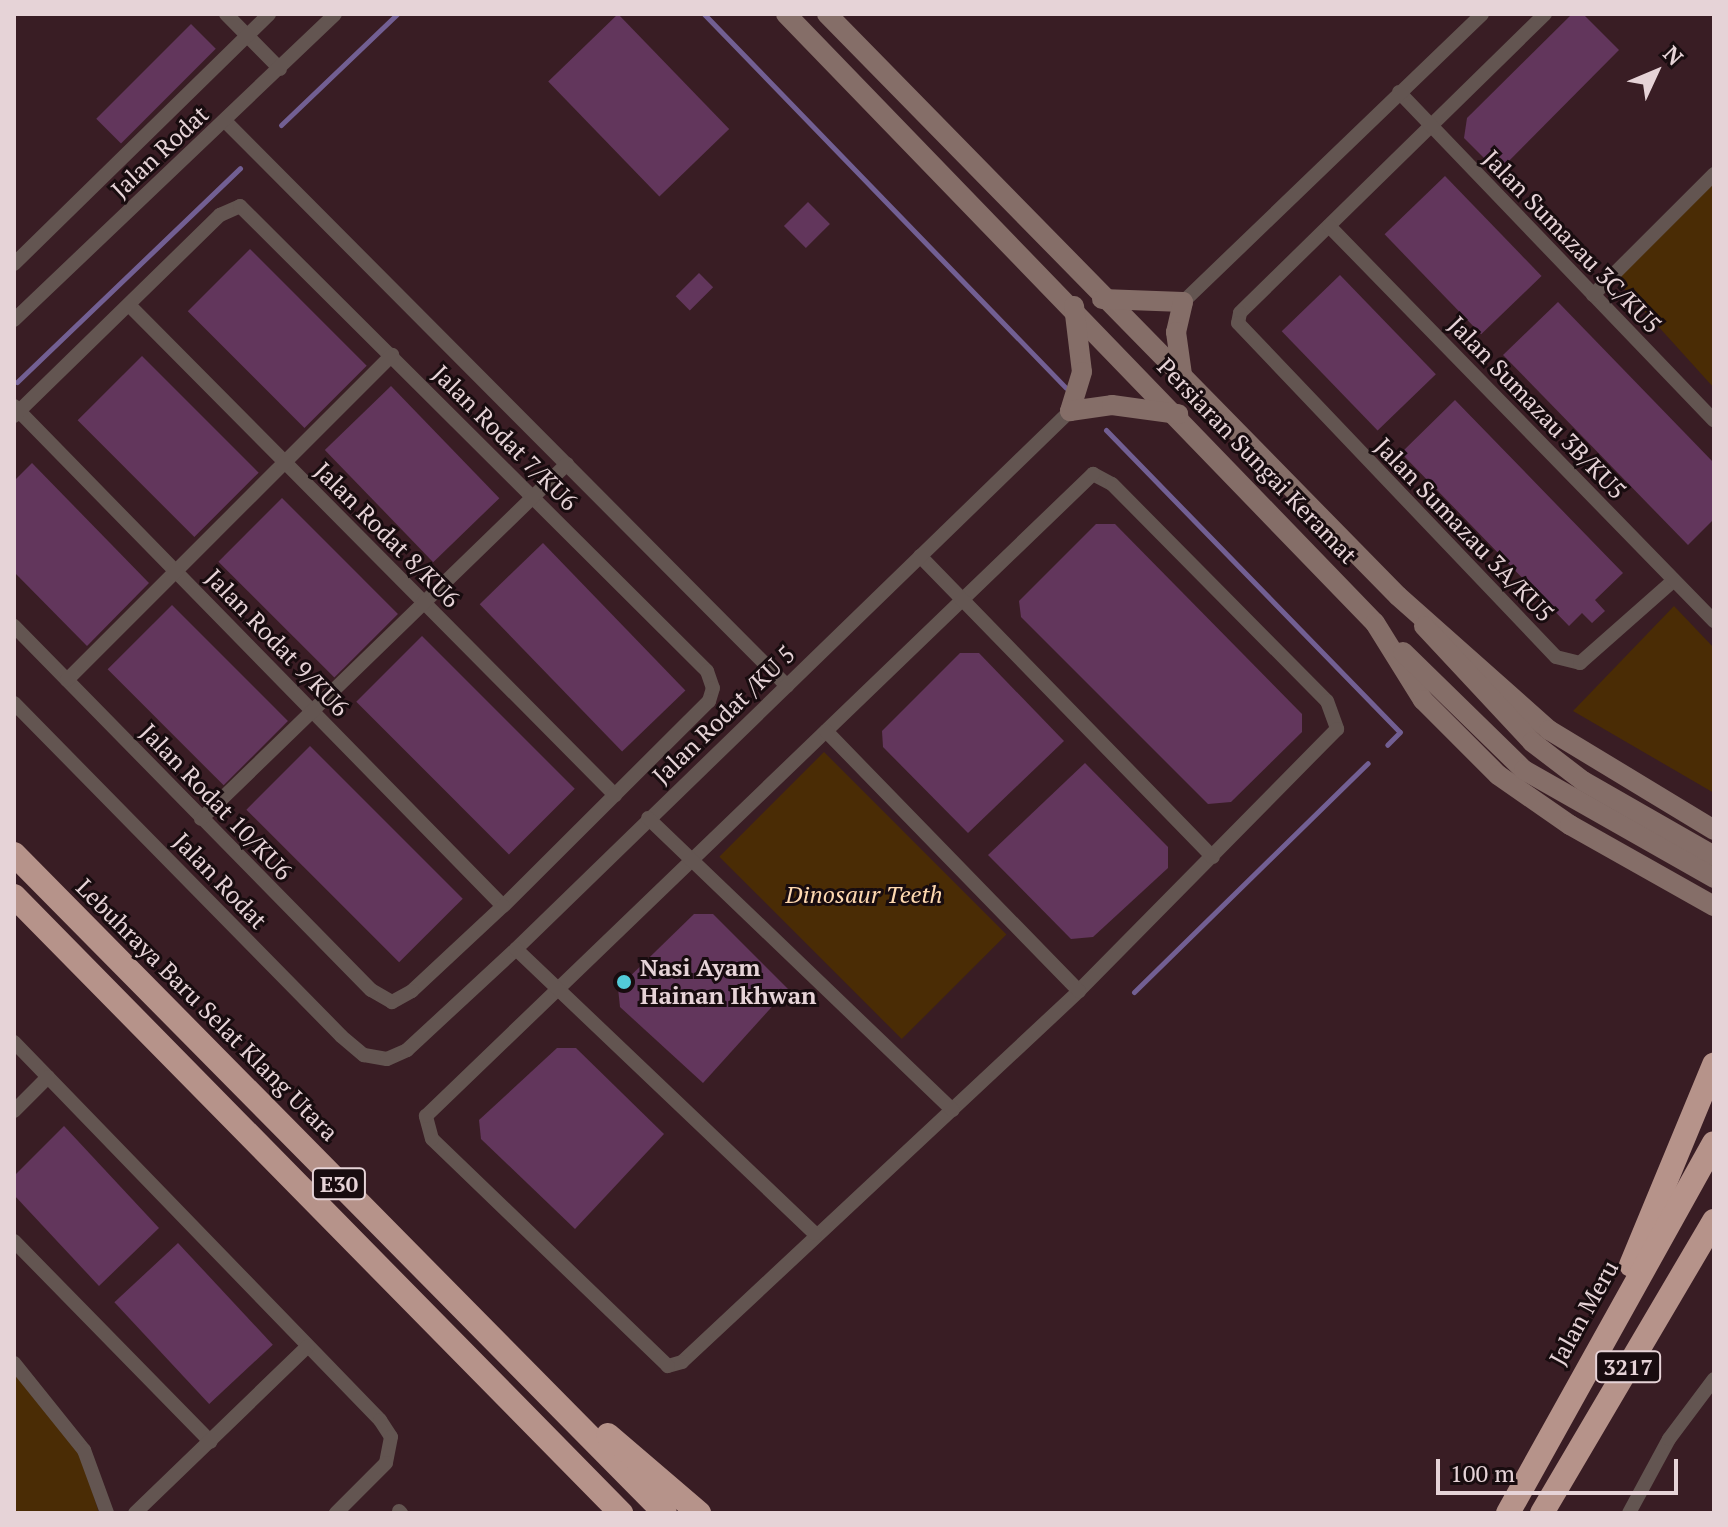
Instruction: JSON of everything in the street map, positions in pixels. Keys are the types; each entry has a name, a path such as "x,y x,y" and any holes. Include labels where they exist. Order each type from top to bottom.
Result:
{"highway":[{"name":"Lebuhraya Baru Selat Klang Utara","path":"14,854 665,1513"},
{"name":"E30","path":"14,896 621,1513"},
{"path":"1618,1305 1649,1208 1714,1065"},
{"name":"Jalan Meru","path":"1508,1513 1618,1305 1714,1143"},
{"name":"3217","path":"1542,1513 1714,1221"},
{"path":"345,1234 598,1513"},
{"path":"501,1347 699,1513"}],"street":[{"path":"226,14 280,69"},
{"path":"14,264 269,14"},
{"name":"Jalan Rodat","path":"14,320 335,14"},
{"name":"Persiaran Sungai Keramat","path":"786,14 1074,306 1375,623 1423,700 1498,775 1570,825 1714,906"},
{"name":"Persiaran Sungai Keramat","path":"827,14 1183,382 1401,598 1549,730 1714,830"},
{"path":"1183,382 1176,332 1183,302 1482,14"},
{"path":"1329,226 1545,14"},
{"path":"853,83 837,47 858,45"},
{"name":"Jalan Sumazau 3C/KU5","path":"1399,92 1714,421"},
{"path":"225,121 787,686"},
{"path":"1593,295 1714,174"},
{"name":"Jalan Rodat 7/KU6","path":"130,306 229,207 250,212 707,671 713,688 709,701 615,795"},
{"name":"Jalan Sumazau 3A/KU5","path":"1329,226 1238,323 1556,657 1580,663 1674,580"},
{"name":"Jalan Sumazau 3B/KU5","path":"1329,226 1714,621"},
{"path":"1102,299 1183,302"},
{"path":"16,411 130,306"},
{"name":"Jalan Rodat 8/KU6","path":"130,306 615,795"},
{"path":"1074,306 1082,372 1070,411 1112,405 1178,414"},
{"path":"67,680 392,355"},
{"name":"Jalan Rodat 9/KU6","path":"16,411 503,906"},
{"name":"Jalan Rodat /KU 5","path":"407,1050 516,949 1070,411"},
{"path":"201,819 567,464"},
{"path":"1102,476 1327,701 1338,717 1332,739 1079,991 953,1110 815,1234 682,1362 668,1366 426,1127 429,1112 693,862 959,596 1082,480 1102,476"},
{"path":"920,556 1213,857"},
{"path":"1401,598 1532,742 1714,856"},
{"path":"1375,623 1524,770 1714,878"},
{"name":"Jalan Rodat 10/KU6","path":"14,626 371,990 392,1002 412,991 503,906"},
{"name":"Jalan Rodat","path":"14,703 341,1036 364,1055 387,1059 407,1050"},
{"path":"826,731 1079,991"},
{"path":"503,906 615,795"},
{"path":"648,818 953,1110"},
{"path":"516,949 815,1234"},
{"path":"14,1042 308,1346 391,1437 386,1463 336,1513"},
{"path":"14,1111 48,1077"},
{"path":"14,1241 211,1442"},
{"path":"135,1513 308,1346"},
{"path":"14,1363 84,1450 107,1513"},
{"path":"1629,1513 1669,1439 1714,1379"}],"green space":[{"path":"1714,170 1714,388 1619,283 1620,264"},
{"path":"1674,606 1714,648 1714,793 1573,711"},
{"name":"Dinosaur Teeth","path":"824,752 1006,934 902,1039 719,857"},
{"path":"14,1371 80,1453 99,1513 14,1513"}],"building":[{"path":"618,14 729,129 659,196 548,81"},
{"path":"1572,14 1583,14 1619,50 1498,172 1464,138 1467,118"},
{"path":"191,24 216,49 121,144 96,119"},
{"path":"1445,176 1542,276 1481,334 1385,234"},
{"path":"808,202 830,224 806,248 784,226"},
{"path":"250,249 367,366 304,428 188,311"},
{"path":"699,273 713,287 690,310 676,296"},
{"path":"1340,275 1436,374 1378,431 1282,331"},
{"path":"1558,302 1714,463 1714,519 1688,545 1503,355"},
{"path":"142,356 259,473 194,537 78,420"},
{"path":"391,386 499,498 433,562 325,450"},
{"path":"1455,400 1623,573 1595,600 1605,611 1592,623 1582,613 1569,626 1401,453"},
{"path":"32,463 149,583 87,646 14,572 14,481"},
{"path":"282,498 398,614 334,678 218,562"},
{"path":"1096,524 1115,524 1302,714 1302,732 1231,802 1208,804 1021,617 1019,601"},
{"path":"543,543 685,690 622,752 480,604"},
{"path":"172,605 288,721 224,785 108,669"},
{"path":"422,636 575,789 509,854 356,702"},
{"path":"960,653 979,653 1064,741 968,833 883,747 882,731"},
{"path":"310,746 463,899 399,962 246,810"},
{"path":"1085,763 1168,847 1168,868 1093,937 1071,939 988,855"},
{"path":"694,914 713,914 788,989 703,1083 620,1007 618,988"},
{"path":"557,1048 576,1048 664,1134 575,1229 481,1139 479,1120"},
{"path":"64,1126 159,1228 99,1286 14,1195 14,1176"},
{"path":"178,1243 273,1345 209,1404 114,1302"}],"waterway":[{"path":"281,125 397,14"},
{"path":"704,14 1066,388"},
{"path":"17,382 240,168"},
{"path":"1106,430 1400,732 1387,745"},
{"path":"1134,992 1368,763"}],"place":[{"name":"Nasi Ayam Hainan Ikhwan","path":"624,982"}]}
